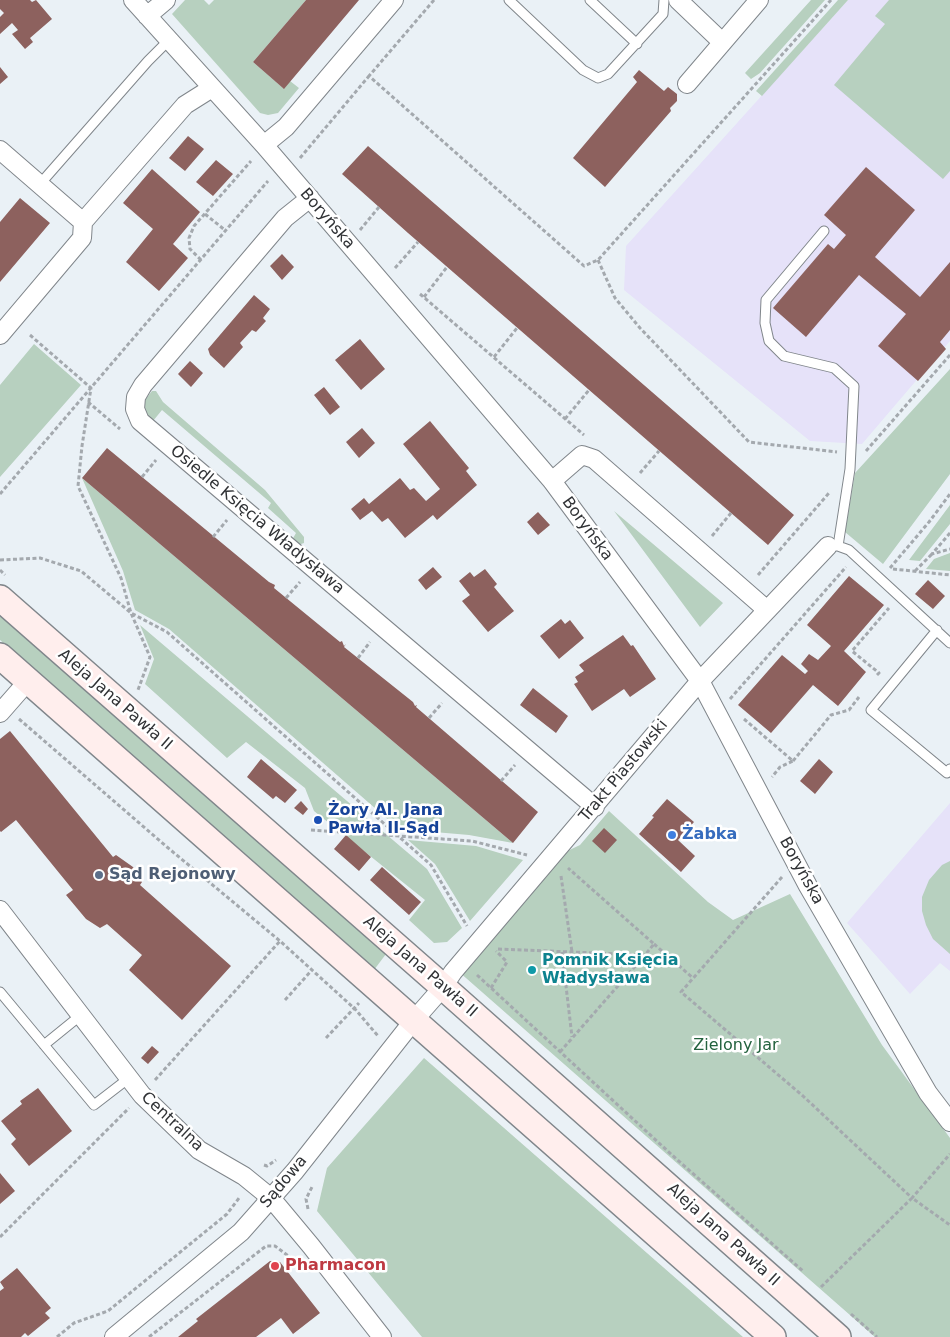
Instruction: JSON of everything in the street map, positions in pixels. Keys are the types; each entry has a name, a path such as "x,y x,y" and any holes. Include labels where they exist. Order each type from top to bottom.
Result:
{"street":[{"name":"Boryńska","path":"133,0 264,145 552,481 700,681 795,862 928,1093 950,1122"},
{"path":"147,16 166,0"},
{"path":"264,145 286,127 394,0"},
{"path":"678,0 722,42"},
{"path":"687,84 759,0"},
{"path":"0,335 82,238 83,222 185,105 212,88"},
{"path":"0,150 83,222"},
{"name":"Osiedle Księcia Władysława","path":"310,198 285,218 143,385 136,397 135,403 135,409 140,421 595,807"},
{"path":"552,481 582,455 594,459 767,610"},
{"name":"Trakt Piastowski","path":"428,1004 700,681 767,610 833,546"},
{"name":"Aleja Jana Pawła II","path":"0,598 428,1004 772,1337"},
{"name":"Aleja Jana Pawła II","path":"0,656 28,681 838,1337"},
{"path":"3,710 28,681"},
{"name":"Centralna","path":"0,910 142,1095 198,1150 244,1176 271,1198 382,1337"},
{"name":"Sądowa","path":"114,1337 241,1232 271,1198 428,1004"}],"lane":[{"path":"508,0 583,70 598,78 608,74 663,14 664,0"},
{"path":"590,0 636,44"},
{"path":"40,184 148,61 169,40"},
{"path":"824,230 766,300 765,323 769,341 784,356 834,368 854,386 852,454 833,546 848,550 950,643"},
{"path":"937,630 871,710 947,773 950,769"},
{"path":"0,992 94,1105 129,1078"},
{"path":"44,1045 81,1015"}],"path":[{"path":"296,162 434,0"},
{"path":"368,76 584,266 598,260 831,0"},
{"path":"245,154 258,167"},
{"path":"201,260 190,249 189,238 194,226 252,161"},
{"path":"263,174 274,185"},
{"path":"0,494 269,180"},
{"path":"358,233 379,207"},
{"path":"205,214 226,231"},
{"path":"388,266 393,270 418,242"},
{"path":"598,260 615,298 640,328 749,442 852,454"},
{"path":"424,297 447,267"},
{"path":"418,292 586,436"},
{"path":"494,357 517,328"},
{"path":"30,335 91,388"},
{"path":"91,388 78,486 121,578 131,614 150,657 138,691"},
{"path":"566,419 590,390"},
{"path":"88,402 126,434"},
{"path":"635,479 659,451"},
{"path":"149,453 164,466"},
{"path":"142,477 156,460"},
{"path":"950,494 890,568 950,575"},
{"path":"707,542 731,513"},
{"path":"220,514 234,526"},
{"path":"213,536 227,520"},
{"path":"915,571 950,533"},
{"path":"932,554 950,549"},
{"path":"0,560 40,558 81,572 131,614 167,632 430,865 466,926"},
{"path":"727,704 848,565"},
{"path":"293,576 307,588"},
{"path":"286,598 300,582"},
{"path":"873,680 879,673 852,651 892,604"},
{"path":"358,658 371,642 364,636"},
{"path":"759,792 780,767 793,761 831,716 848,710 861,695"},
{"path":"429,718 443,703 436,697"},
{"path":"3,710 355,1008 326,1038"},
{"path":"741,716 793,761"},
{"path":"501,780 516,765 509,758"},
{"path":"311,830 472,842 532,857"},
{"path":"795,862 681,992 802,1096 912,1198 950,1225"},
{"path":"564,864 693,978"},
{"path":"560,868 572,952"},
{"path":"560,1052 654,944"},
{"path":"491,988 507,962 493,948 645,956"},
{"path":"562,952 572,1037"},
{"path":"285,1000 312,970"},
{"path":"477,970 476,975 672,1155 806,1274"},
{"path":"827,1293 820,1287 912,1198 950,1154"},
{"path":"260,1165 267,1166 279,1158"},
{"path":"308,1215 306,1199 313,1185"},
{"path":"57,1337 74,1323 108,1311 227,1214 239,1198 237,1192"},
{"path":"149,1337 266,1246 275,1246 294,1259 300,1267"},
{"path":"848,1311 877,1337"}],"shaded area":[{"path":"848,0 950,0 950,341 862,444 810,441 624,290 626,246"},
{"path":"950,803 950,971 940,963 910,994 847,923"}],"green space":[{"path":"185,0 204,0 209,5 214,0 306,0 253,62 283,88 290,81 299,88 278,113 268,115 260,113 172,14"},
{"path":"811,0 825,0 760,73 751,79 745,73"},
{"path":"838,0 848,0 762,96 756,91"},
{"path":"889,0 950,0 950,171 943,179 834,85 885,24 875,16"},
{"path":"34,344 81,385 0,477 0,385"},
{"path":"950,369 950,474 883,564 845,532 855,473"},
{"path":"152,391 156,391 163,402 265,490 304,537 304,543 298,545 292,540 296,533 268,508 271,503 162,410 153,421 147,417 144,405 145,400"},
{"path":"82,478 513,843 469,835 399,829 169,629 135,610 123,571"},
{"path":"950,505 950,524 920,561 909,560"},
{"path":"614,511 723,603 700,627"},
{"path":"950,553 950,571 926,569 934,559"},
{"path":"0,616 386,954 374,970 0,640"},
{"path":"140,625 427,869 462,928 447,942 434,943 409,920 425,900 314,811 305,788 246,742 227,758 145,684 154,659"},
{"name":"Zielony Jar","path":"609,811 708,902 733,920 790,894 882,1045 950,1138 950,1337 875,1337 458,971 557,856 580,845"},
{"path":"408,840 476,846 523,860 470,921 435,864"},
{"path":"950,861 950,954 933,939 926,925 922,911 922,897 929,880 942,865"},
{"path":"424,1058 743,1337 422,1337 317,1211 327,1168"}],"building":[{"path":"0,0 30,0 32,2 36,0 52,19 30,38 33,42 25,49 12,34 18,30 12,23 0,34 0,17 4,13 0,9"},
{"path":"306,0 359,0 284,89 253,62"},
{"path":"0,67 8,77 0,84"},
{"path":"639,70 664,91 668,87 677,94 677,101 670,108 671,111 605,187 573,158 637,82 633,77"},
{"path":"188,136 204,149 185,171 169,158"},
{"path":"368,146 794,515 768,545 342,174"},
{"path":"216,160 233,174 213,196 196,182"},
{"path":"866,167 915,210 875,257 920,297 950,262 950,330 940,342 946,349 918,381 878,346 906,314 859,275 806,337 773,308 828,244 834,249 846,235 824,215"},
{"path":"152,169 200,212 173,244 188,258 159,291 126,262 153,229 123,203"},
{"path":"20,198 50,223 0,282 0,222"},
{"path":"282,254 294,267 282,280 270,266"},
{"path":"254,295 270,309 263,318 266,321 256,332 252,330 240,343 243,347 224,368 210,355 208,349"},
{"path":"360,339 385,369 361,390 335,360"},
{"path":"190,361 203,373 191,387 178,374"},
{"path":"324,387 340,407 330,415 314,395"},
{"path":"430,421 469,468 466,471 477,485 437,520 433,515 405,538 388,518 382,522 372,511 360,520 351,509 364,498 369,504 400,478 410,490 414,488 426,501 440,489 403,444"},
{"path":"362,428 375,443 359,458 346,442"},
{"path":"107,448 275,585 274,588 340,642 342,641 344,646 346,644 344,647 413,702 415,706 417,705 416,707 538,812 513,843 82,478"},
{"path":"538,512 550,525 538,535 527,522"},
{"path":"433,567 442,577 426,590 418,580"},
{"path":"485,569 497,584 494,587 514,611 488,632 462,601 470,595 459,581 470,572 474,577"},
{"path":"849,576 884,605 844,651 866,672 838,706 813,685 771,733 738,705 782,655 805,674 808,671 801,664 809,654 818,660 831,646 807,625"},
{"path":"928,580 945,596 933,609 915,594"},
{"path":"561,619 565,624 570,620 584,638 559,659 540,636"},
{"path":"623,635 631,646 633,645 656,679 630,697 624,689 592,711 574,684 578,682 575,677 584,671 579,665"},
{"path":"533,688 568,716 556,733 520,705"},
{"name":"Sąd Rejonowy","path":"10,731 113,857 116,855 133,867 142,882 140,885 231,966 182,1020 129,970 142,955 107,924 100,928 86,919 66,895 73,890 16,820 0,831 0,739"},
{"path":"261,759 297,790 285,803 276,796 273,799 247,777"},
{"path":"819,759 833,772 815,794 800,781"},
{"path":"667,799 694,822 678,840 695,856 681,872 639,834"},
{"path":"301,801 308,809 303,815 294,808"},
{"path":"604,828 617,840 605,853 592,841"},
{"path":"346,835 371,857 359,871 334,849"},
{"path":"382,867 421,902 409,915 370,880"},
{"path":"152,1046 159,1052 148,1064 141,1058"},
{"path":"38,1088 72,1131 29,1166 11,1144 16,1139 1,1121 22,1104 20,1101"},
{"path":"0,1173 15,1191 0,1204"},
{"path":"270,1261 280,1262 320,1313 293,1334 281,1318 256,1337 178,1337 198,1321 196,1319"},
{"path":"17,1268 51,1308 45,1313 50,1318 28,1336 25,1333 21,1337 0,1337 0,1291 4,1288 0,1282"}],"place":[{"name":"Żory Al. Jana Pawła II-Sąd","path":"318,820"},
{"name":"Żabka","path":"672,835"},
{"name":"Sąd Rejonowy","path":"99,875"},
{"name":"Pomnik Księcia Władysława","path":"532,970"},
{"name":"Pharmacon","path":"275,1266"}]}
